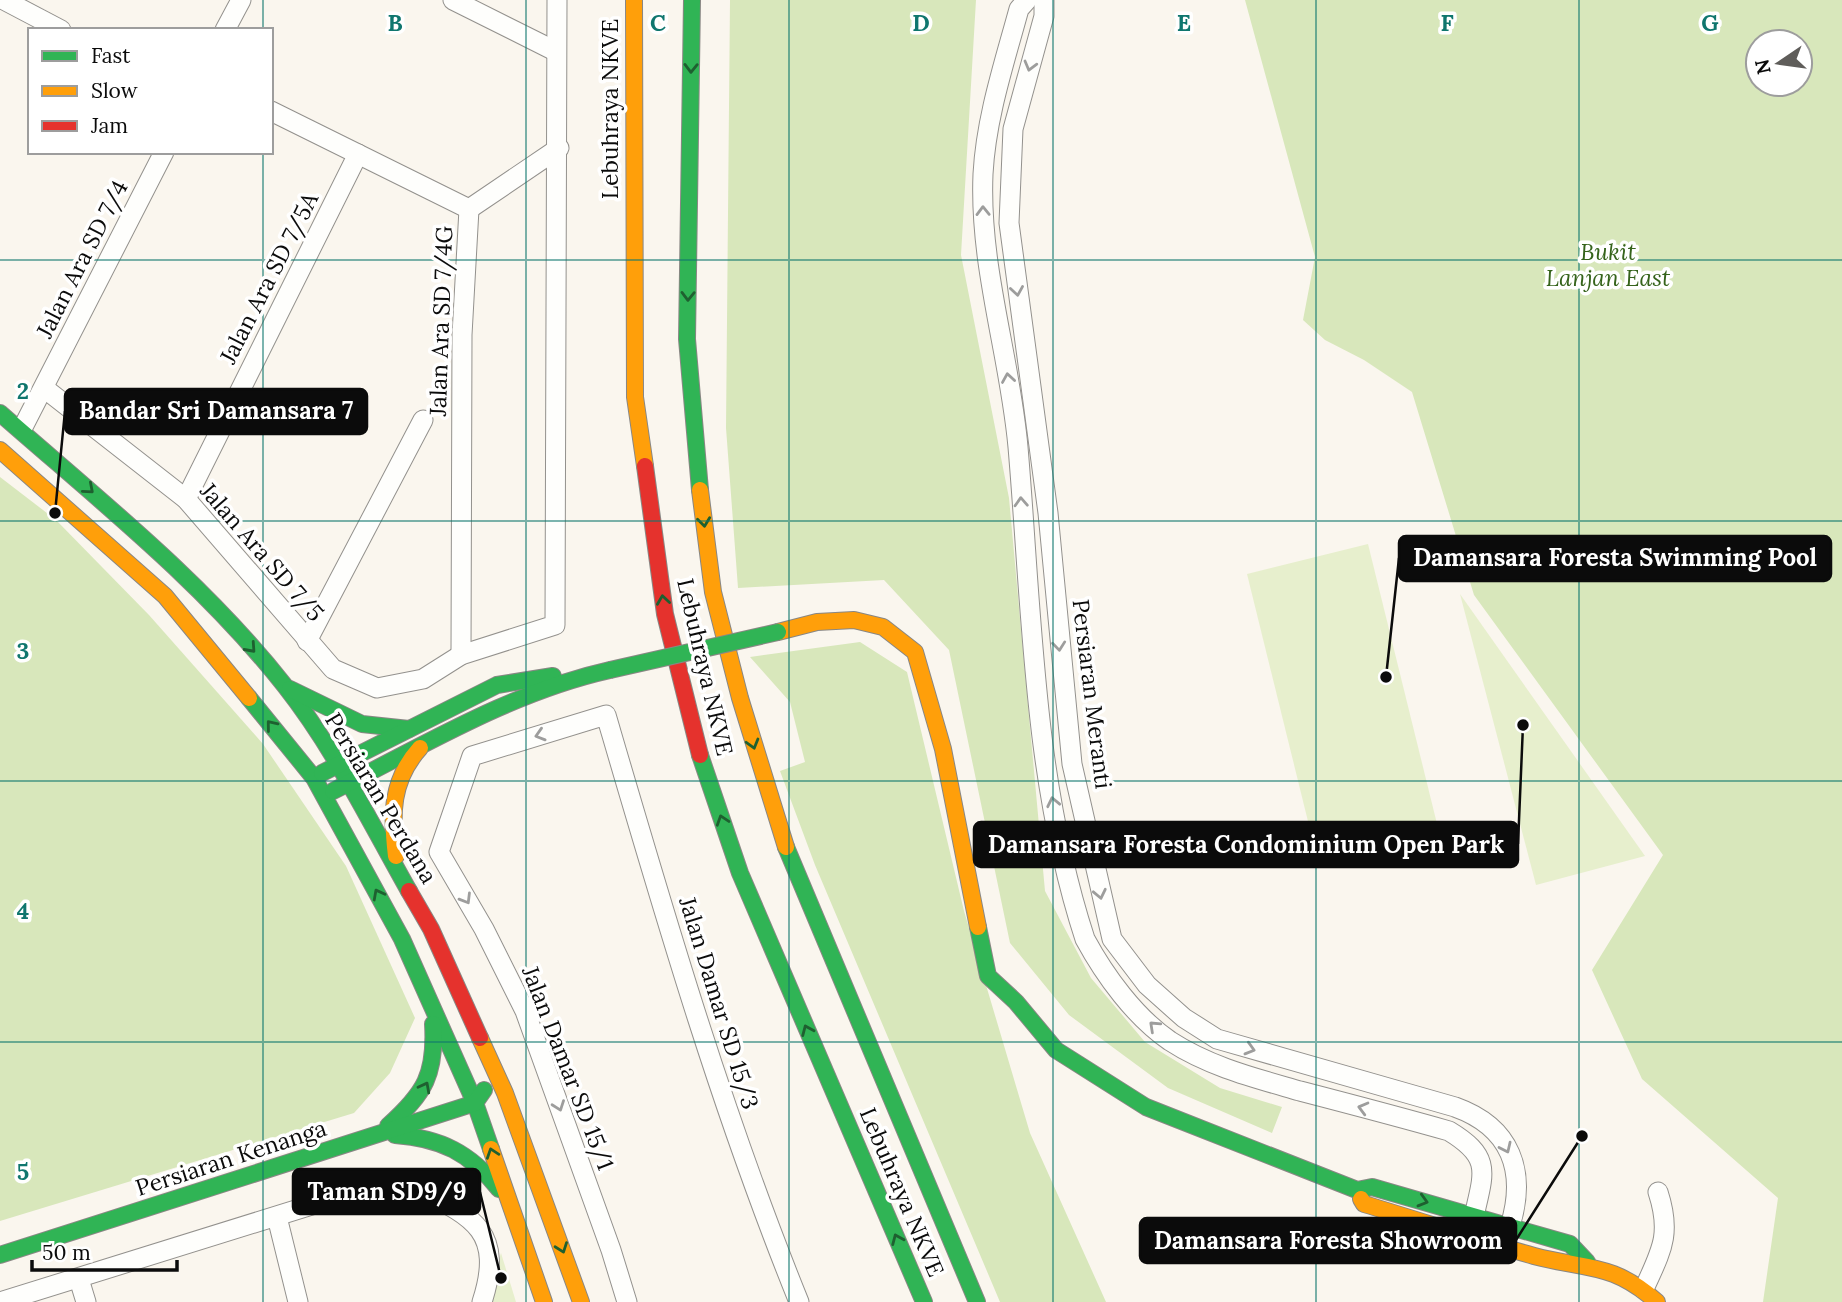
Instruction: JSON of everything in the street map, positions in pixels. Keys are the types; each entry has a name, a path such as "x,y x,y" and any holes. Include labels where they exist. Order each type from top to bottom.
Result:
{"main road":[{"name":"Lebuhraya NKVE","path":"634,0 635,397 665,614 700,754 740,873 924,1302"},
{"name":"Lebuhraya NKVE","path":"692,0 687,339 698,475 713,592 743,710 791,864 977,1302"},
{"name":"Persiaran Perdana","path":"0,413 22,429 190,580 285,686 338,764 430,929 481,1040 525,1148 581,1302"},
{"name":"Persiaran Perdana","path":"0,450 165,596 314,778 402,939 475,1103 544,1302"},
{"path":"325,796 424,743 570,678 817,622 854,620 883,627 915,652 943,749 988,976 1016,1002 1056,1049 1146,1107 1357,1190 1372,1187 1474,1216 1500,1227 1570,1244 1587,1262"},
{"path":"314,778 497,685 545,675 570,678"},
{"path":"285,686 316,705 374,727 412,728"},
{"path":"398,869 392,828 394,793 404,762 424,743"},
{"path":"378,1135 415,1103 428,1083 436,1058 429,1000"},
{"path":"481,1040 485,1088 475,1103 494,1111 525,1148"},
{"name":"Persiaran Kenanga","path":"0,1255 475,1103"},
{"path":"378,1135 426,1136 447,1143 470,1155 509,1202"},
{"path":"1357,1190 1364,1204 1432,1226 1563,1263 1587,1262 1619,1272 1650,1296"},
{"path":"1432,1226 1447,1222 1476,1228 1500,1227"},
{"path":"1500,1227 1501,1236 1528,1245 1535,1256"}],"street":[{"path":"4,0 57,28"},
{"path":"226,28 240,0"},
{"path":"453,0 555,51"},
{"path":"469,209 559,148 555,51 557,0"},
{"path":"1027,0 1019,9 987,124 983,175 984,226 990,279 1018,445 1025,568 1045,765 1078,915 1096,960 1127,1000 1170,1040 1218,1066 1450,1131 1468,1143 1480,1156 1483,1168 1474,1216"},
{"name":"Persiaran Meranti","path":"1044,0 1044,16 1013,129 1009,223 1048,513 1050,558 1072,764 1112,939 1130,966 1184,1018 1217,1039 1475,1115 1492,1126 1502,1138 1513,1166 1518,1200 1500,1227"},
{"name":"Jalan Ara SD 7/4G","path":"273,112 469,209 462,335 461,655"},
{"name":"Jalan Ara SD 7/5","path":"44,388 186,499 333,669 376,688 423,679 461,655 555,625 559,148"},
{"name":"Jalan Ara SD 7/4","path":"44,388 163,154"},
{"name":"Jalan Ara SD 7/5A","path":"186,499 358,154"},
{"path":"22,429 44,388"},
{"path":"307,641 423,420"},
{"path":"1025,568 1050,558"},
{"path":"1025,568 1052,578"},
{"name":"Jalan Damar SD 15/1","path":"606,715 472,756 439,852 484,929 524,1011 611,1250 627,1302"},
{"name":"Jalan Damar SD 15/3","path":"606,715 692,1005 737,1141 799,1302"},
{"path":"0,1302 383,1182 401,1181 468,1216 488,1246 492,1263 482,1302"},
{"path":"1650,1296 1665,1246 1665,1214 1658,1192"},
{"path":"277,1217 298,1302"},
{"path":"79,1279 86,1302"}],"green space":[{"path":"730,0 976,0 961,255 1009,498 1045,891 1091,978 1145,1042 1220,1088 1282,1107 1272,1133 1168,1088 1069,1015 1010,943 949,650 884,580 738,588 726,428"},
{"name":"Bukit Lanjan East","path":"1245,0 1842,0 1842,1302 1763,1302 1778,1198 1642,1079 1592,970 1663,855 1474,595 1412,392 1364,360 1325,340 1303,320 1315,257"},
{"path":"0,477 56,520 149,615 263,744 346,866 415,1018 390,1073 354,1113 0,1221"},
{"path":"1368,544 1440,836 1319,866 1247,574"},
{"path":"1460,594 1645,856 1536,885"},
{"path":"860,642 907,672 964,911 1030,1133 1106,1302 1000,1302 815,865 780,771 805,762 790,702 750,657"},
{"path":"501,1253 516,1302 486,1302"}],"traffic: fast":[{"path":"692,0 687,339 700,490"},
{"path":"0,413 149,543 253,648 320,734 409,891"},
{"path":"610,670 778,632"},
{"path":"333,791 503,706 573,680 610,670"},
{"path":"322,773 497,685 553,676"},
{"path":"290,689 362,724 409,729"},
{"path":"249,698 314,778 402,939 475,1103 491,1149"},
{"path":"700,755 740,873 924,1302"},
{"path":"786,847 977,1302"},
{"path":"978,927 988,976 1016,1002 1056,1050 1146,1107 1357,1190 1372,1187 1570,1244 1587,1262"},
{"path":"388,1126 411,1103 426,1081 432,1056 433,1024"},
{"path":"0,1255 475,1103 484,1090"},
{"path":"395,1135 427,1140 453,1150 477,1166 499,1189"}],"traffic: slow":[{"path":"634,0 635,397 645,466"},
{"path":"0,450 165,596 249,698"},
{"path":"700,490 713,592 740,698 786,847"},
{"path":"778,632 817,622 854,620 883,627 915,652 943,749 978,927"},
{"path":"396,856 394,812 398,785 410,760 420,748"},
{"path":"480,1038 505,1093 581,1302"},
{"path":"491,1149 544,1302"},
{"path":"1361,1199 1364,1204 1513,1250 1598,1269 1626,1280 1657,1302"}],"traffic: jam":[{"path":"645,466 665,614 700,755"},
{"path":"409,891 431,929 480,1038"}],"place":[{"name":"Bandar Sri Damansara 7","path":"55,513"},
{"name":"Damansara Foresta Swimming Pool","path":"1386,677"},
{"name":"Damansara Foresta Condominium Open Park","path":"1523,725"},
{"name":"Damansara Foresta Showroom","path":"1582,1136"},
{"name":"Taman SD9/9","path":"501,1278"}]}
